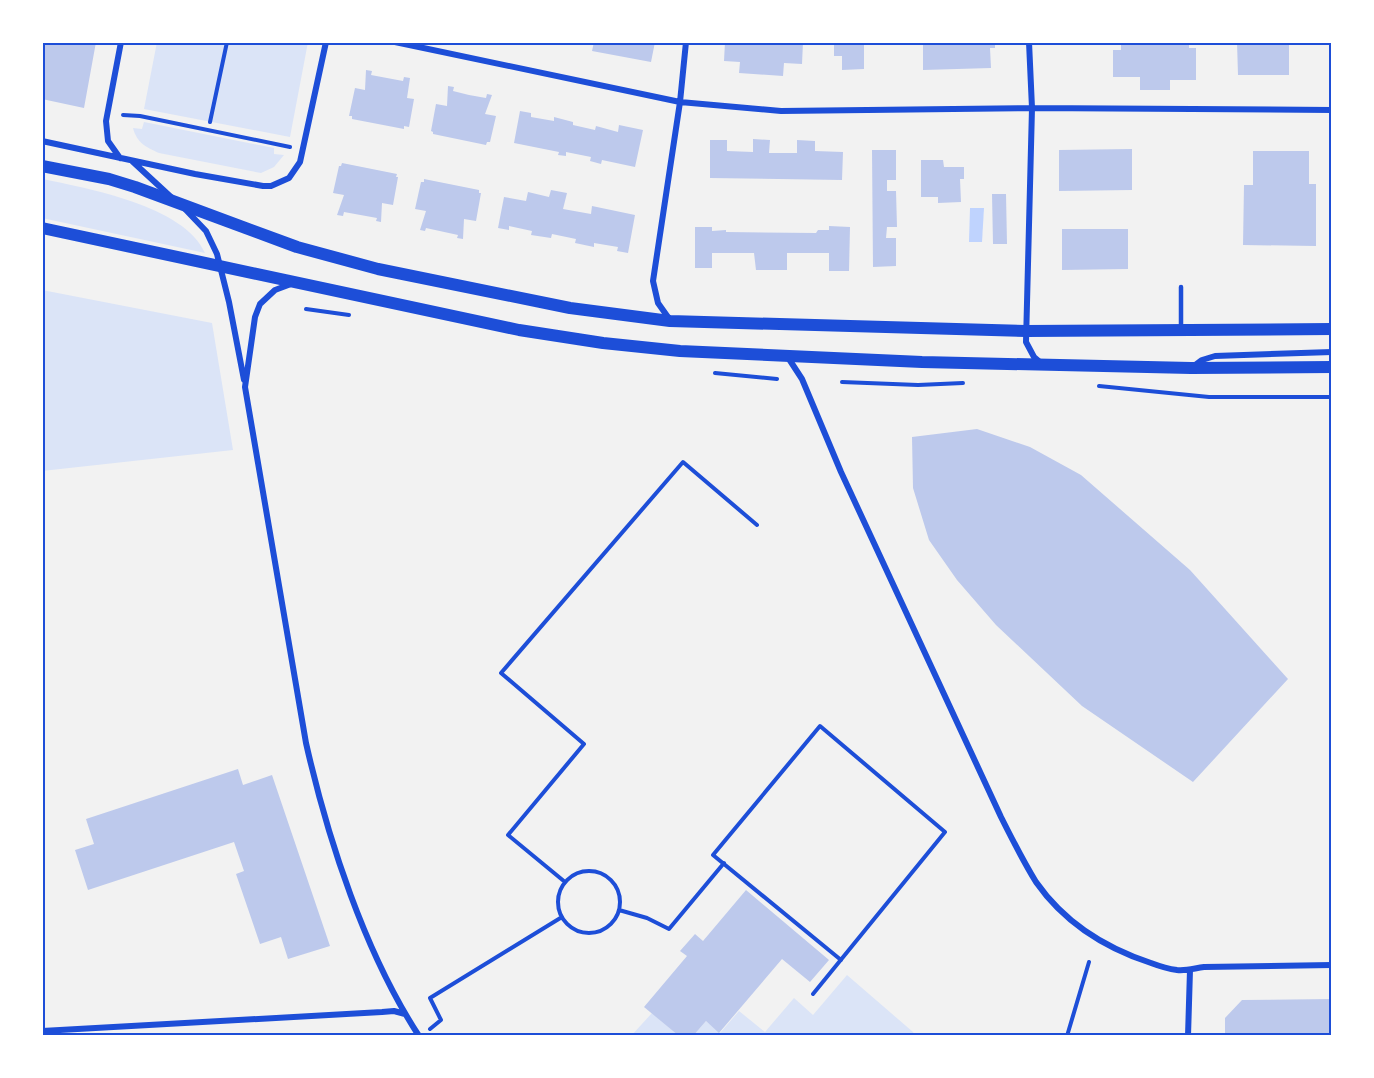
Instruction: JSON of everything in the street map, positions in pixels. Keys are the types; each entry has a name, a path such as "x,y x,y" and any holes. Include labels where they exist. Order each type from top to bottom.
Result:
{"main road":[{"path":"42,166 109,179 176,201 289,244 378,269 570,308 670,321 1026,331 1332,329"},
{"path":"42,228 220,268 519,330 680,351 922,362 1191,368 1332,368"}],"street":[{"path":"121,42 106,122 108,141 121,158"},
{"path":"42,141 132,161 271,186 289,178 300,162 327,42"},
{"path":"395,42 680,102 781,111 1032,108 1332,110"},
{"path":"670,321 658,303 653,281 680,102 686,42"},
{"path":"1029,42 1032,108 1026,331 1029,349 1043,365"},
{"path":"132,161 206,231 212,242 220,268 245,387 304,732 316,789 339,861 375,955 405,1014 419,1036"},
{"path":"245,387 255,317 260,304 275,290 294,283"},
{"path":"1191,368 1202,360 1215,356 1332,352"},
{"path":"786,356 793,362 802,379 841,472 1001,817 1037,883 1069,919 1093,937 1134,957 1176,970 1204,967 1332,965"},
{"path":"1188,1036 1191,970"},
{"path":"42,1031 394,1011 405,1014"}],"lane":[{"path":"1181,287 1181,330"}],"path":[{"path":"210,122 227,42"},
{"path":"123,115 140,116 290,147"},
{"path":"842,382 918,385 965,383"},
{"path":"1091,385 1209,397 1332,397"},
{"path":"565,882 508,835 584,744 501,674 682,462 757,525"},
{"path":"813,994 841,960 945,832 820,726 713,855 841,960"},
{"path":"619,910 647,918 669,929 724,863"},
{"path":"586,871 598,872 609,877 616,887 620,898 619,910 614,921 604,929 593,933 581,931 570,926 562,916 558,905 560,893 565,882 574,874 586,871"},
{"path":"428,1031 441,1020 430,998 562,916"},
{"path":"1067,1036 1089,962"}],"shaded area":[{"path":"157,42 308,42 290,137 144,109"},
{"path":"144,122 274,148 274,154 284,155 274,167 261,173 159,153 143,144 135,133 133,128 142,129"},
{"path":"42,179 108,194 157,211 194,237 205,253 42,218"},
{"path":"42,290 212,323 233,450 42,471"},
{"path":"847,975 915,1036 693,1036 706,1021 720,1033 739,1011 765,1032 794,998 813,1015"},
{"path":"652,1013 679,1036 631,1036"}],"water":[{"path":"970,208 984,208 982,242 969,242"}],"building":[{"path":"42,42 96,42 84,108 42,99"},
{"path":"594,42 655,42 651,62 592,51"},
{"path":"725,42 803,42 802,64 784,63 783,76 739,73 740,62 724,61"},
{"path":"834,42 864,42 864,69 842,70 842,56 834,56"},
{"path":"923,42 995,42 995,48 990,48 991,68 923,70"},
{"path":"1121,42 1189,42 1189,48 1196,48 1196,80 1170,80 1170,90 1140,90 1140,77 1113,77 1113,50 1121,50"},
{"path":"1237,42 1289,42 1289,75 1238,75"},
{"path":"366,70 372,71 371,75 403,81 404,77 410,78 407,98 414,99 409,127 404,126 404,129 352,119 352,116 349,116 355,88 365,90"},
{"path":"448,86 454,87 453,91 469,95 486,98 487,94 492,95 485,114 496,116 490,142 486,145 433,134 431,131 436,104 447,106"},
{"path":"520,111 531,113 531,117 554,121 554,117 573,122 573,125 595,130 596,126 618,132 619,125 643,130 635,167 602,160 601,164 590,161 591,157 566,152 566,156 558,155 559,152 514,143"},
{"path":"753,139 770,140 769,153 797,153 797,140 815,141 815,151 843,152 842,180 710,178 710,140 727,140 727,151 753,152"},
{"path":"1132,149 1132,190 1059,191 1059,150"},
{"path":"872,150 896,150 896,180 887,180 887,191 896,191 897,227 887,227 886,238 896,238 896,266 873,267"},
{"path":"1253,151 1309,151 1309,184 1316,184 1316,246 1243,245 1244,185 1253,185"},
{"path":"921,160 943,160 944,167 964,167 964,179 960,179 961,202 938,203 938,197 921,197"},
{"path":"342,163 397,174 393,205 382,203 381,222 376,221 377,218 344,212 343,216 337,215 344,195 333,193 339,166"},
{"path":"424,179 479,190 481,193 476,221 464,219 463,239 457,238 458,235 426,228 425,231 420,230 426,211 415,209 421,182 424,182"},
{"path":"551,190 567,193 563,209 591,214 592,206 635,215 628,253 617,251 618,247 594,243 594,247 575,243 576,239 552,234 551,238 531,235 532,231 509,226 509,230 498,228 504,197 526,201 528,192 549,197"},
{"path":"992,194 1006,194 1007,244 993,244"},
{"path":"829,226 850,227 849,271 829,271 829,253 787,253 787,270 756,270 754,253 712,253 712,268 695,268 695,227 712,227 712,231 726,230 726,232 816,233 818,230 829,230"},
{"path":"1062,229 1128,229 1128,269 1062,270"},
{"path":"977,429 1030,447 1081,475 1190,570 1288,679 1193,782 1082,706 996,625 957,580 929,540 913,488 912,437"},
{"path":"238,769 243,785 272,775 330,946 288,959 281,937 260,944 236,874 244,871 234,842 88,890 75,850 94,844 86,819"},
{"path":"746,890 829,960 810,982 782,959 719,1033 706,1021 693,1036 679,1036 644,1007 687,956 680,951 695,934 703,941"},
{"path":"1332,999 1332,1036 1225,1036 1225,1018 1242,1000"}]}
